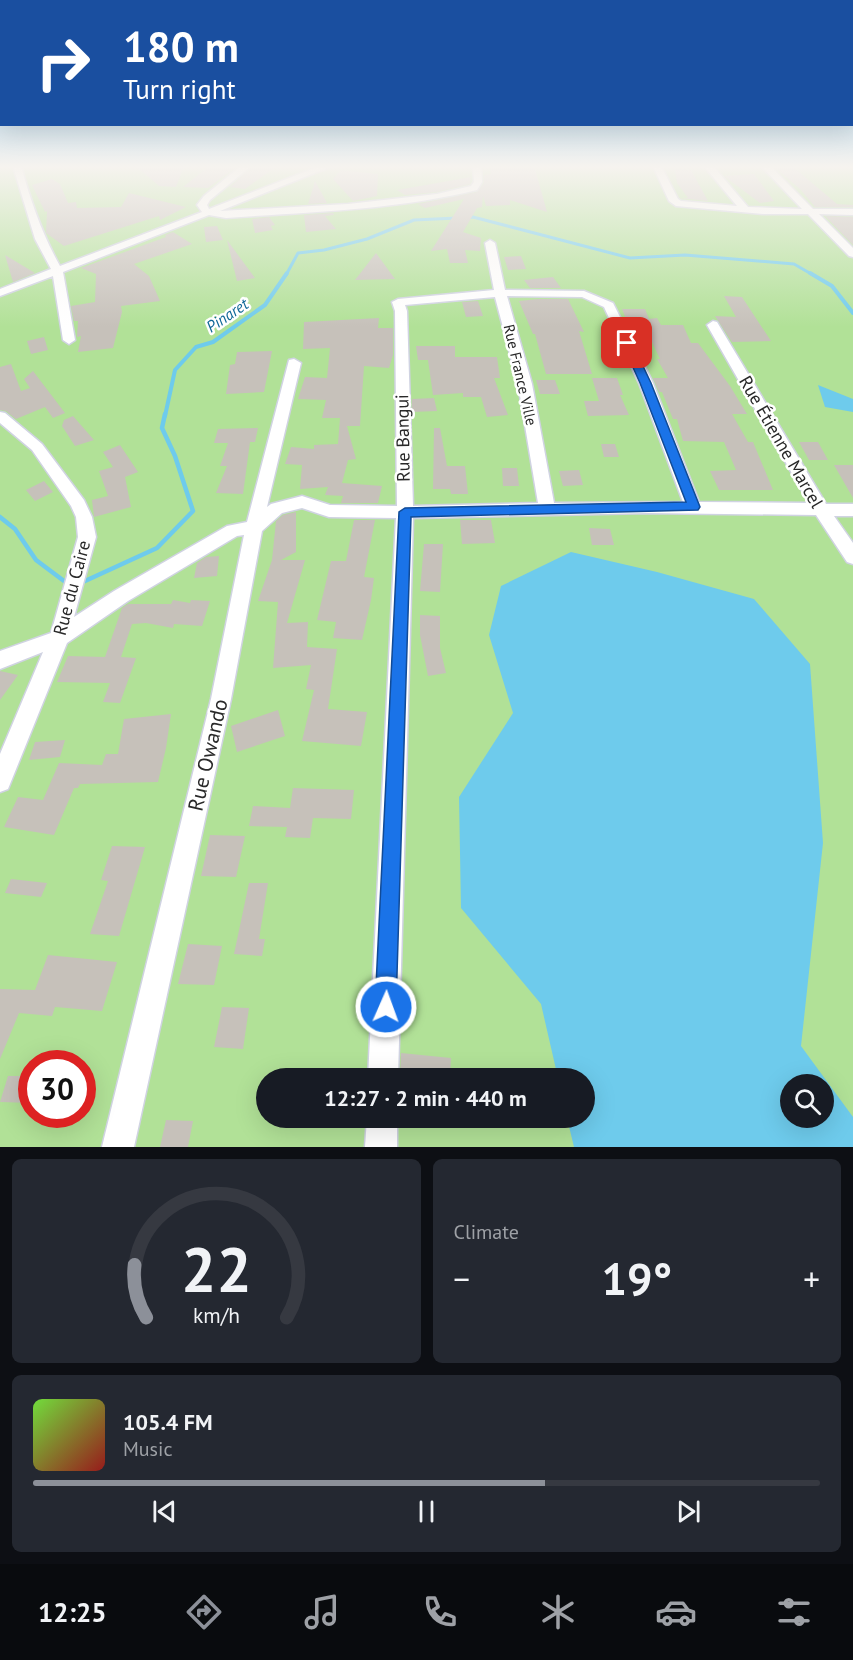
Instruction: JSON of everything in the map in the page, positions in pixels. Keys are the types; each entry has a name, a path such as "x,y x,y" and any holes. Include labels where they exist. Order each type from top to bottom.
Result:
{"street":[{"path":"33,220 40,239 58,272 69,340"},
{"path":"0,293 188,220"},
{"path":"819,220 853,254"},
{"name":"Rue France Ville","path":"490,243 498,272 500,293 525,384 547,508"},
{"path":"500,293 584,294 594,296 609,305 646,383 693,507"},
{"name":"Rue Bangui","path":"383,1068 405,512 401,310 398,302 500,293"},
{"name":"Rue Étienne Marcel","path":"713,325 821,510 853,557"},
{"name":"Rue Owando","path":"118,1147 221,699 254,528 294,363"},
{"name":"Rue du Caire","path":"0,416 37,447 78,504 84,517 87,537 59,638 0,781"},
{"path":"0,660 59,638 121,596 233,530 254,528 277,508 302,502 329,511 405,512 693,507 853,510"},
{"path":"381,1147 382,1128"}],"green space":[{"path":"0,220 853,220 853,1147 0,1147"}],"water":[{"path":"818,385 853,399 853,412 825,407"},
{"path":"571,552 657,572 754,599 810,664 823,843 801,1046 822,1074 780,1074 780,1128 834,1128 834,1091 853,1117 853,1147 574,1147 569,1128 595,1128 595,1068 556,1068 541,1004 461,908 459,797 513,713 489,635 501,586"}],"building":[{"path":"47,220 148,220 64,246 46,233"},
{"path":"252,220 271,220 275,225 271,226 273,230 255,233"},
{"path":"305,220 328,220 336,229 306,232"},
{"path":"451,220 470,220 463,232 481,238 480,251 465,250 468,263 450,263 447,249 431,251"},
{"path":"828,220 853,220 853,245"},
{"path":"217,226 223,240 206,242 204,227"},
{"path":"173,232 192,244 134,264 149,276 160,301 121,306 122,312 113,348 78,352 81,336 77,337 78,321 74,321 71,306 95,302 96,274 81,268 166,237 165,235"},
{"path":"227,240 255,278 237,281"},
{"path":"376,253 395,279 355,280"},
{"path":"5,255 35,273 13,282"},
{"path":"521,256 526,269 508,270 504,257"},
{"path":"553,277 561,288 530,288 524,280"},
{"path":"724,296 742,297 771,341 732,342 715,316 736,317"},
{"path":"568,299 584,332 579,331 592,374 546,374 535,334 519,301"},
{"path":"478,301 483,316 466,317 462,302"},
{"path":"622,309 645,309 649,319 657,318 661,325 683,325 691,343 698,343 730,386 747,414 732,414 748,442 753,442 773,490 719,490 710,471 736,470 724,442 683,441 677,419 673,419 662,392 659,392 653,378 668,378 657,359 660,359 644,325 629,326"},
{"path":"379,318 378,328 393,328 393,355 389,368 364,366 360,426 347,426 356,459 348,460 342,483 382,486 378,503 341,503 343,496 325,495 328,487 300,489 302,465 285,464 291,447 314,449 314,445 338,444 340,418 322,418 326,400 298,399 305,377 327,378 330,348 303,349 304,322"},
{"path":"44,337 48,350 31,354 27,341"},
{"path":"416,346 455,346 455,357 497,357 500,378 494,378 508,415 487,417 481,397 463,397 463,393 433,395 428,360 418,360"},
{"path":"272,351 264,392 226,394 230,365 235,364 237,352"},
{"path":"11,364 21,391 30,388 24,379 33,371 65,413 53,418 45,407 16,419 6,411 0,410 0,367"},
{"path":"592,378 617,378 623,395 620,395 629,415 588,416 584,401 599,401"},
{"path":"536,380 555,380 560,394 540,394"},
{"path":"434,398 437,411 412,412 412,399"},
{"path":"73,416 94,440 75,446 62,426 64,420"},
{"path":"258,428 255,442 250,442 243,494 216,493 227,466 220,466 228,443 214,443 218,429"},
{"path":"434,428 440,428 447,466 465,466 468,494 451,494 450,489 433,489"},
{"path":"799,442 818,442 828,460 809,460"},
{"path":"601,444 615,444 619,457 604,457"},
{"path":"120,445 138,472 125,477 131,507 94,517 92,500 108,496 99,471 113,467 103,452"},
{"path":"834,465 853,465 853,498"},
{"path":"502,468 517,468 519,486 503,486"},
{"path":"579,470 583,485 563,486 559,471"},
{"path":"44,481 53,492 35,501 26,490"},
{"path":"296,512 296,552 281,560 305,560 287,623 308,622 307,647 337,649 328,709 367,712 361,746 302,741 314,690 306,689 311,665 273,668 278,602 258,601 272,560 276,521 283,515"},
{"path":"354,520 375,520 364,577 374,578 362,640 333,638 336,622 317,620 331,561 346,561"},
{"path":"460,520 491,520 495,543 462,544"},
{"path":"589,528 610,529 614,545 592,545"},
{"path":"424,544 443,544 440,592 420,591"},
{"path":"219,556 217,576 194,578 197,563 206,557"},
{"path":"173,600 190,603 191,600 210,601 202,626 174,624 173,628 146,623 132,624 121,657 136,658 120,703 103,702 110,683 57,682 68,656 105,657 122,608 128,604 171,604"},
{"path":"420,615 440,616 440,648 446,673 428,676 420,635"},
{"path":"0,671 18,675 0,700"},
{"path":"278,710 285,736 237,752 231,726"},
{"path":"171,714 158,782 80,784 78,788 74,788 54,835 4,827 18,797 43,800 59,763 102,765 106,754 118,754 124,719"},
{"path":"65,740 60,757 29,760 35,742"},
{"path":"293,788 354,790 351,819 313,818 310,838 285,837 287,827 249,826 253,806 290,808"},
{"path":"210,835 245,836 236,877 201,876"},
{"path":"112,846 145,847 119,936 90,934 108,881 101,880"},
{"path":"11,879 47,883 41,897 5,893"},
{"path":"249,883 268,883 259,939 265,939 262,956 234,954"},
{"path":"188,944 222,946 214,985 178,984"},
{"path":"48,955 117,962 102,1011 55,1007 52,1016 19,1013 0,1059 0,989 35,990"},
{"path":"222,1007 249,1008 243,1049 214,1047"},
{"path":"401,1053 451,1058 450,1068 400,1068"},
{"path":"8,1076 18,1076 18,1103 0,1102"},
{"path":"166,1120 193,1121 188,1147 160,1147"}],"waterway":[{"name":"Pinaret","path":"286,275 298,253 324,250 367,239 414,220 424,220"},
{"name":"Pinaret","path":"483,220 630,258 685,255 794,264 813,275"},
{"name":"Pinaret","path":"165,416 175,370 196,347 213,342 265,305 287,273"},
{"name":"Pinaret","path":"810,273 832,286 853,313"},
{"name":"Pinaret","path":"0,517 15,529 36,560 64,581 85,581 157,548 193,511 175,456 162,428 165,414"}],"route":[{"path":"386,1007 405,512 693,507 646,383 627,343"}]}
